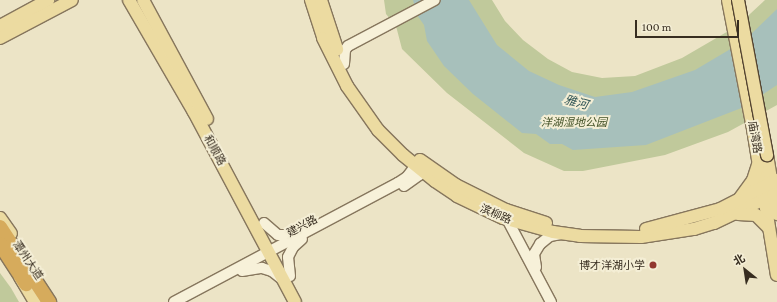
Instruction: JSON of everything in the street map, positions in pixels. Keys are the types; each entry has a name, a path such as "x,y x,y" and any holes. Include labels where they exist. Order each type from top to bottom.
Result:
{"highway":[{"name":"潭州大道","path":"0,227 49,302"},
{"name":"潭州大道","path":"0,244 37,302"}],"main road":[{"path":"0,26 48,0"},
{"path":"0,38 72,0"},
{"name":"和顺路","path":"124,0 139,2 261,226 288,280 295,302"},
{"name":"滨柳路","path":"311,0 323,38 347,86 378,130 397,150 421,166 506,210 546,222 575,228 643,229 734,209"},
{"name":"滨柳路","path":"321,0 334,42 344,64 379,119 435,181 457,196 507,219 562,234 612,238 668,234 694,229 771,189"},
{"name":"庙湾路","path":"728,0 777,214"},
{"name":"庙湾路","path":"738,0 763,157"},
{"path":"770,231 767,224 756,215 734,209 753,180 763,157 777,164"},
{"name":"庙湾路","path":"771,189 770,231 777,274"},
{"name":"潭州大道","path":"0,218 55,302"},
{"name":"潭州大道","path":"0,248 37,302"},
{"name":"和顺路","path":"288,280 304,302"}],"street":[{"path":"344,64 347,44 428,0"},
{"path":"334,42 347,44 435,0"},
{"path":"397,150 406,164 404,182"},
{"path":"404,182 421,166"},
{"path":"404,182 424,179 435,181"},
{"name":"建兴路","path":"185,302 404,182"},
{"path":"507,219 551,302"},
{"path":"249,262 258,249 261,226 283,236 304,236"},
{"path":"555,302 536,265 534,254 545,239 562,234"},
{"path":"242,271 256,267 267,269 288,280 288,257 293,247 304,236"},
{"path":"174,302 249,262 274,252"}],"green space":[{"name":"洋湖湿地公园","path":"384,0 492,0 505,21 523,40 548,59 572,72 602,78 635,76 682,58 737,26 765,0 777,0 777,105 728,132 665,155 583,171 564,171 524,153 447,93 402,49 396,26 386,14"},
{"path":"0,273 11,288 19,302 0,302"}],"water":[{"name":"洋湖湿地公园","path":"413,0 469,0 497,45 529,71 559,85 595,97 632,92 695,70 744,41 777,9 777,85 744,107 646,145 573,150 562,144 550,144 536,134 522,133 473,94 444,66 427,41 424,25 417,15"}],"place":[{"name":"博才洋湖小学","path":"653,265"}],"water label":[{"name":"雅河","path":"576,103"}]}
